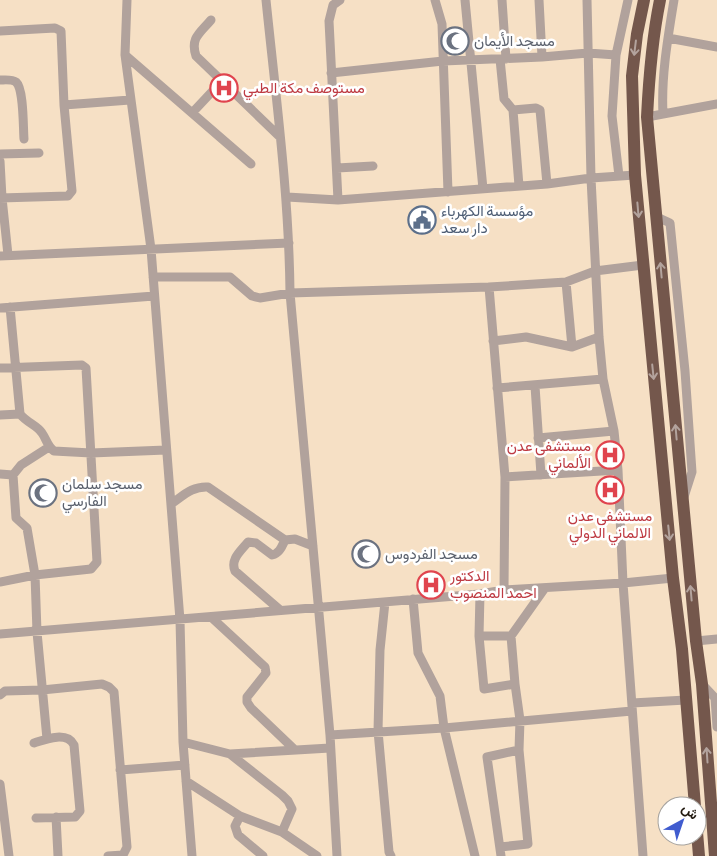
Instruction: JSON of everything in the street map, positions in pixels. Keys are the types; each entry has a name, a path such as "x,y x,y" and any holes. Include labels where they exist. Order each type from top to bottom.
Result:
{"highway":[{"path":"644,0 637,34 632,76 635,175 673,578 682,649 694,796"},
{"path":"660,0 652,43 647,117 696,641 702,684 715,856"}],"street":[{"path":"127,0 125,55 153,276 180,620 183,742 192,856"},
{"path":"266,0 290,243 290,293 330,735 337,856"},
{"path":"338,200 329,21 333,5 340,0"},
{"path":"435,0 442,24 448,192"},
{"path":"465,0 483,189"},
{"path":"502,0 504,99 513,110 520,186"},
{"path":"539,0 542,57"},
{"path":"587,0 591,178 599,337 603,380 614,431 618,470 623,583 643,856"},
{"path":"619,176 612,116 616,55 628,0"},
{"path":"663,114 662,97 674,0"},
{"path":"210,20 194,40 193,48 196,56 280,137"},
{"path":"0,31 55,28 61,31 64,105 72,191 68,196 1,198"},
{"path":"668,38 717,47"},
{"path":"331,73 471,60 588,53 616,55"},
{"path":"125,55 251,164"},
{"path":"0,80 12,80 18,85 24,139"},
{"path":"192,112 222,81"},
{"path":"64,105 130,100"},
{"path":"647,117 717,104"},
{"path":"513,110 536,108 540,110 548,184"},
{"path":"0,154 39,153"},
{"path":"0,160 4,256 290,243"},
{"path":"336,168 373,166"},
{"path":"286,197 338,200 548,184 591,178 635,175"},
{"path":"153,276 230,277 252,296 260,298 290,293 488,287 566,282 595,271 642,265"},
{"path":"566,282 572,347"},
{"path":"488,287 505,477 504,590"},
{"path":"0,308 154,296"},
{"path":"10,307 20,414 26,422 35,426 42,433 49,447 54,451 91,453 166,450"},
{"path":"493,341 526,337 572,347 599,337"},
{"path":"0,368 15,366 84,366 97,562 91,569 0,582"},
{"path":"497,388 603,380"},
{"path":"535,386 541,475"},
{"path":"0,415 20,414"},
{"path":"538,438 614,431"},
{"path":"46,739 37,632 35,576 28,528 16,518 13,475 21,465 49,447"},
{"path":"505,477 618,470"},
{"path":"0,474 13,475"},
{"path":"171,504 193,489 208,487 286,540 295,538 313,546"},
{"path":"280,610 235,571 232,564 248,542 256,544 272,555 281,549 286,540"},
{"path":"0,634 480,594 504,590 673,578"},
{"path":"519,750 487,757 501,852 528,844 519,750 520,720 511,636 545,588"},
{"path":"480,594 479,636 484,689 515,684"},
{"path":"413,599 418,652 440,696 444,728 475,856"},
{"path":"385,602 380,650 378,731 389,852 391,856"},
{"path":"211,617 265,667 266,673 247,697 247,702 295,750"},
{"path":"479,636 511,636"},
{"path":"696,641 717,639"},
{"path":"0,695 5,691 42,690 102,684 114,692 127,848 123,855 108,856"},
{"path":"702,684 714,698 717,727"},
{"path":"330,735 444,728 686,700"},
{"path":"34,743 66,736 71,740 74,745 80,811 75,817 36,818"},
{"path":"183,742 230,754 330,748"},
{"path":"230,754 288,801 292,809 282,832"},
{"path":"120,770 185,764"},
{"path":"186,781 240,816 282,832 317,856"},
{"path":"0,784 9,856"},
{"path":"240,816 235,826 238,836 263,856"},
{"path":"56,818 58,856"}],"place":[{"name":"مسجد الأيمان","path":"455,41"},
{"name":"مستوصف مكة الطبي","path":"224,88"},
{"name":"مؤسسة الكهرباء دار سعد","path":"422,220"},
{"name":"مستشفى عدن الألماني","path":"610,455"},
{"name":"مستشفى عدن الالماني الدولي","path":"610,490"},
{"name":"مسجد سلمان الفارسي","path":"43,493"},
{"name":"مسجد الفردوس","path":"366,554"},
{"name":"الدكتور احمد المنصوب","path":"431,585"}]}
